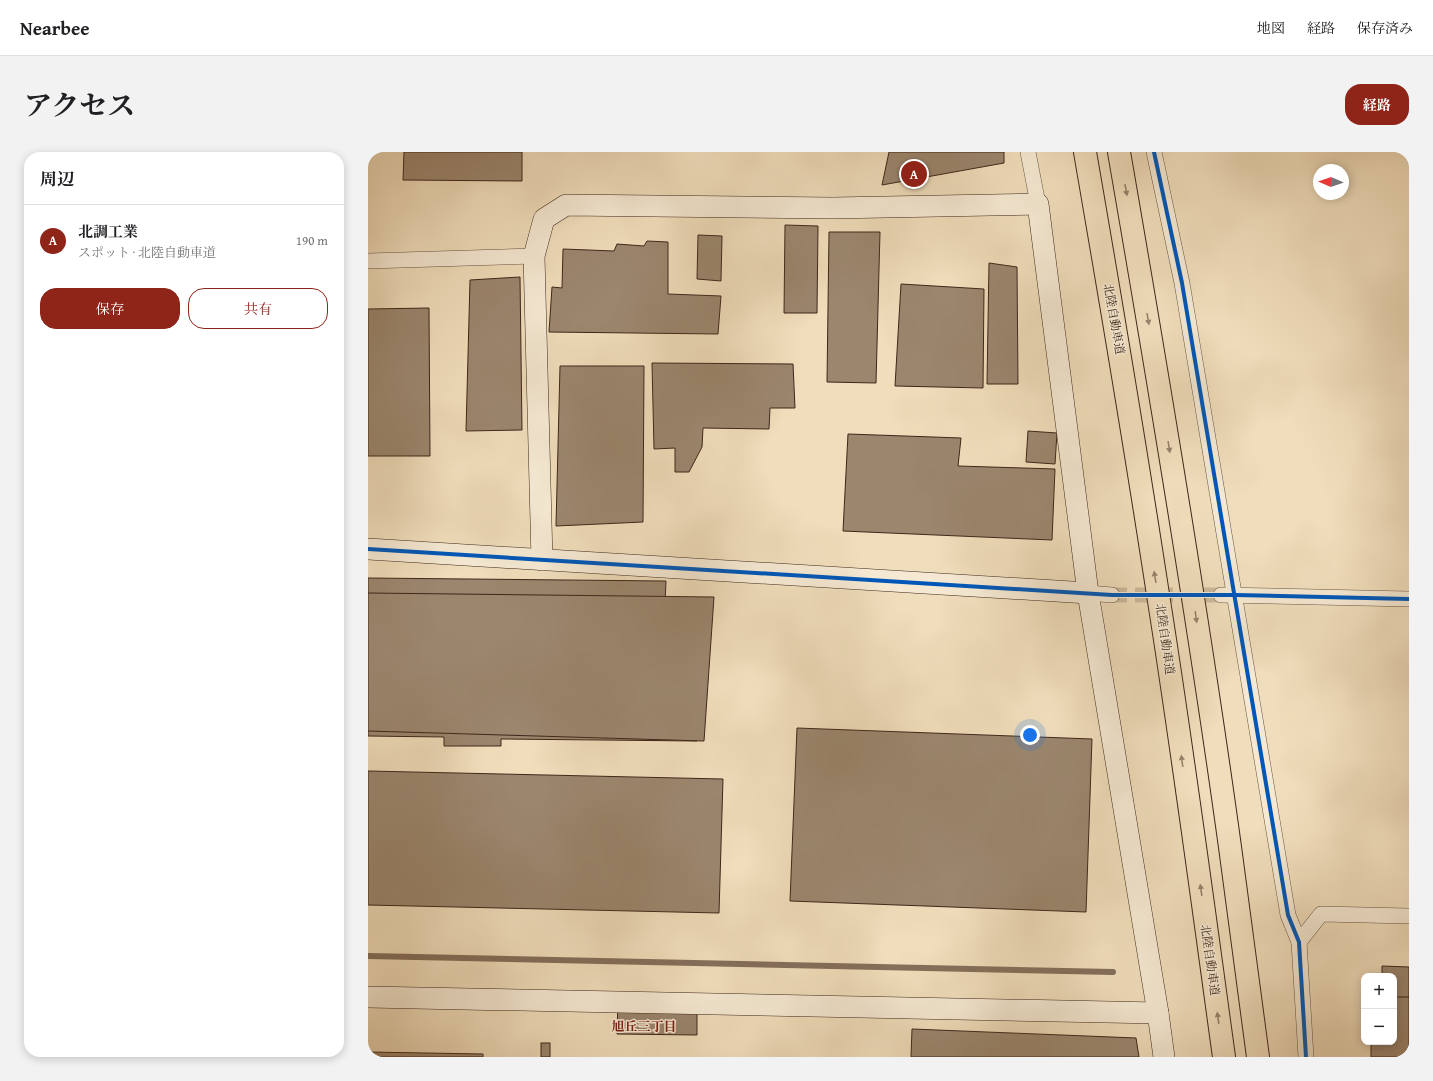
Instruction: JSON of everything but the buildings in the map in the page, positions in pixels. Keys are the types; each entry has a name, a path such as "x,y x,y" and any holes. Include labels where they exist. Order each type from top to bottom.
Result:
{"highway":[{"name":"北陸自動車道","path":"1085,152 1116,332 1159,601 1224,1057"},
{"path":"1119,152 1152,341 1194,606 1231,854 1258,1057"}],"street":[{"path":"1028,152 1038,204 1088,593 1164,1057"},
{"path":"1154,152 1182,283 1228,595 1288,915 1299,942 1306,1057"},
{"path":"542,560 534,256 544,219 566,205 833,208 1038,204"},
{"path":"368,261 534,256"},
{"path":"368,549 1112,595"},
{"path":"1228,595 1409,599"},
{"path":"1299,942 1321,914 1409,916"},
{"path":"368,997 1158,1013"}],"waterway":[{"path":"368,956 1113,972"}],"tunnel":[{"path":"1112,595 1221,595"}],"cycle path":[{"path":"1154,152 1182,283 1288,915 1299,942 1306,1057"},
{"path":"368,549 1112,595 1235,595 1409,599"}],"place":[{"name":"北調工業","path":"914,174"}],"district":[{"name":"旭丘三丁目","path":"644,1026"}]}
